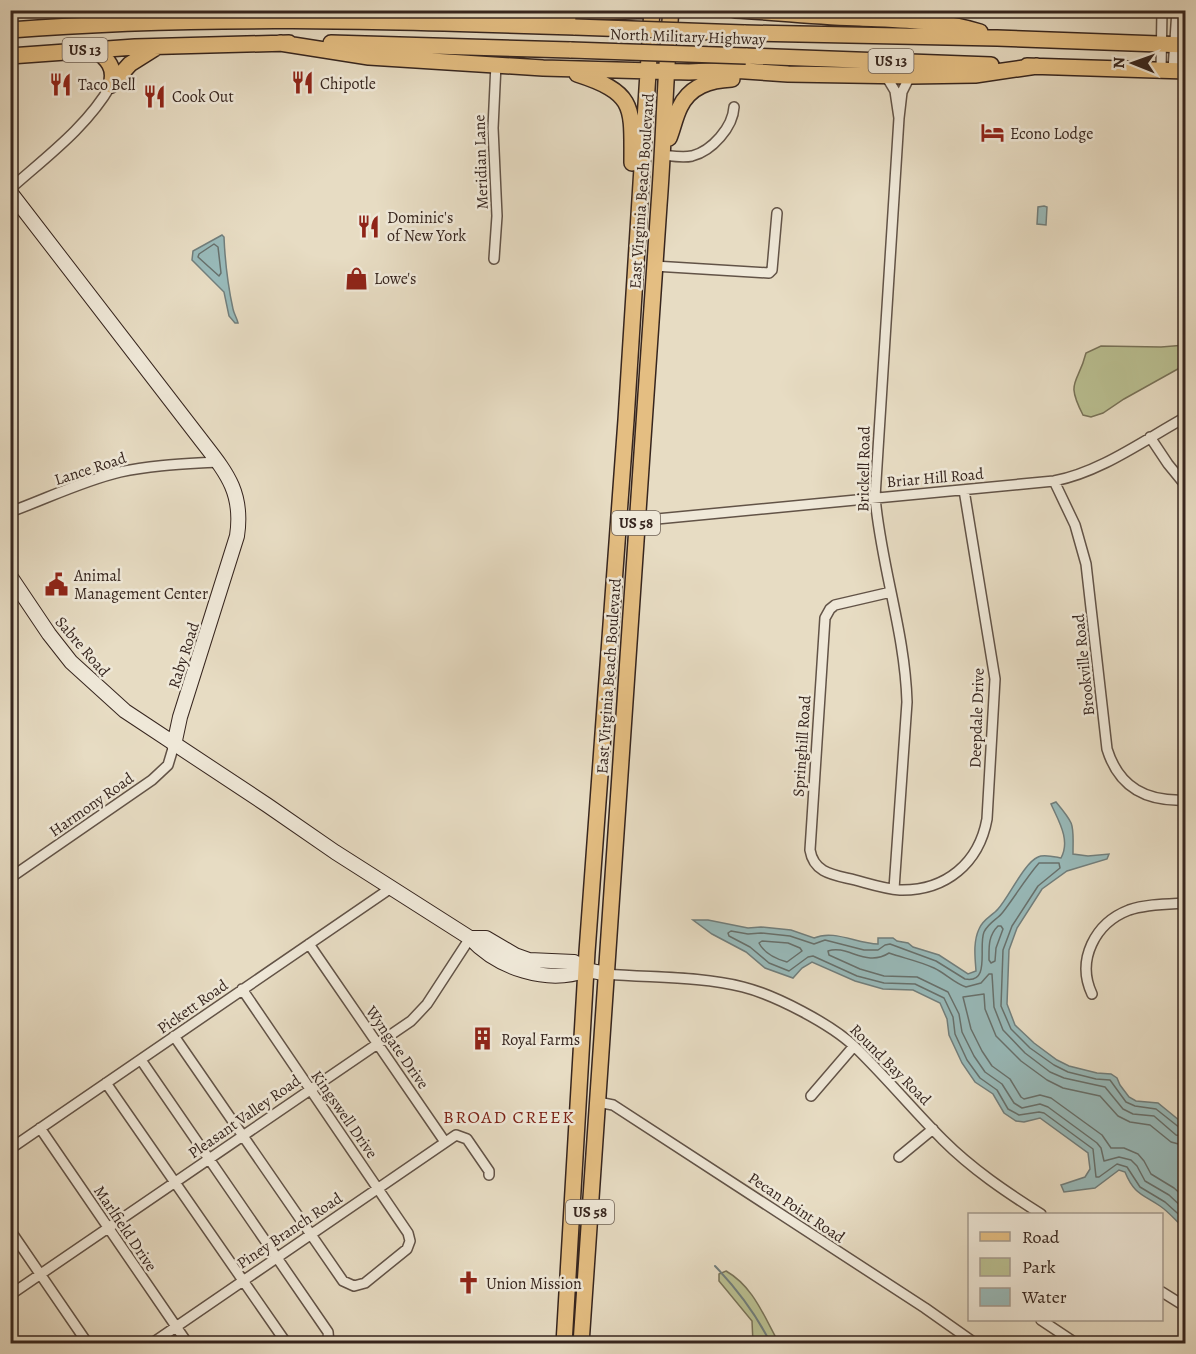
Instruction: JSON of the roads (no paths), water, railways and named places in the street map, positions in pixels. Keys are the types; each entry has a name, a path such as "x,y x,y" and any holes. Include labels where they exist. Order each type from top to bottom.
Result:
{"main road":[{"path":"274,20 291,12 302,10"},
{"path":"508,10 580,17 650,10"},
{"name":"East Virginia Beach Boulevard","path":"564,1344 648,71 650,10"},
{"name":"East Virginia Beach Boulevard","path":"580,1344 663,155 671,10"},
{"path":"735,10 862,19 920,20 963,27 997,38"},
{"name":"North Military Highway","path":"10,30 274,20 580,17 744,33 1174,44"},
{"path":"280,42 369,57 560,69 667,72 731,70 910,76 975,75 1037,66"},
{"name":"North Military Highway","path":"10,56 160,45 280,42 1173,70"},
{"path":"111,85 130,64 160,45"},
{"path":"94,49 111,65 113,78 111,85"},
{"path":"560,69 611,87 623,98 628,108 632,129 632,184 636,231"},
{"path":"663,155 680,106 699,86 718,80 830,75"}],"street":[{"path":"1162,10 1174,44 1173,70"},
{"path":"1173,70 1177,10"},
{"name":"Meridian Lane","path":"494,259 497,216 493,128 496,64"},
{"name":"Brickell Road","path":"886,76 895,91 899,118"},
{"name":"Brickell Road","path":"894,889 907,702 904,653 879,531 875,497 899,118 902,92 910,76"},
{"path":"10,190 82,124 95,110 111,85"},
{"path":"663,155 690,156 705,149 728,129 734,107"},
{"name":"Raby Road","path":"10,190 217,462 234,488 240,509 240,522 234,551 180,717 174,745"},
{"path":"654,266 769,273 772,270 777,213"},
{"name":"Briar Hill Road","path":"636,521 1054,481 1083,473 1185,417"},
{"path":"1150,436 1185,486"},
{"name":"Lance Road","path":"10,512 122,471 145,467 217,462"},
{"name":"Brookville Road","path":"1054,481 1075,525 1086,564 1110,759 1122,777 1136,790 1147,796 1167,801 1185,800"},
{"name":"Deepdale Drive","path":"894,889 926,888 950,878 968,863 981,842 987,819 995,679 992,647 964,490"},
{"name":"Sabre Road","path":"10,576 49,634 79,671 125,711 174,745"},
{"name":"Springhill Road","path":"891,592 835,605 827,612 825,618 810,850 814,864 823,872 894,889"},
{"path":"174,745 470,938 486,938 514,955 529,960 574,962 587,970"},
{"name":"Harmony Road","path":"10,878 152,780 168,765 174,745"},
{"name":"Pickett Road","path":"10,1149 391,888"},
{"path":"1092,994 1086,976 1087,955 1094,938 1106,924 1139,907 1185,903"},
{"name":"Pleasant Valley Road","path":"10,1295 418,1015 470,938"},
{"name":"Wyngate Drive","path":"309,944 445,1142"},
{"name":"Round Bay Road","path":"587,970 607,974 703,981 743,987 794,1009 827,1027 854,1046 933,1129 976,1170 1037,1213"},
{"name":"Kingswell Drive","path":"242,989 409,1237 408,1247 365,1283 354,1286 343,1281 310,1234"},
{"path":"174,1036 310,1234"},
{"path":"811,1096 854,1046"},
{"path":"141,1060 328,1332 329,1344"},
{"path":"106,1083 287,1344"},
{"name":"Pecan Point Road","path":"598,1102 613,1105 729,1179 976,1344"},
{"name":"Marlfield Drive","path":"40,1128 188,1344"},
{"path":"899,1157 933,1129"},
{"path":"445,1142 456,1135 465,1137 489,1171 489,1175"},
{"name":"Piney Branch Road","path":"151,1344 445,1142"},
{"path":"10,1230 88,1344"},
{"path":"1163,1293 1185,1307"},
{"path":"1042,1321 1077,1344"}],"water":[{"path":"1038,207 1047,207 1046,225 1037,224"},
{"path":"222,235 233,311 238,323 235,323 229,316 224,292 192,260 193,251"},
{"path":"1056,802 1072,826 1073,854 1088,856 1109,854 1107,859 1067,871 1042,889 1017,928 1009,950 1007,1004 1015,1025 1057,1060 1069,1066 1111,1074 1117,1078 1129,1097 1136,1101 1158,1103 1185,1125 1185,1229 1163,1208 1139,1193 1125,1172 1119,1170 1095,1188 1064,1192 1061,1185 1085,1177 1090,1169 1088,1153 1040,1118 1024,1122 1016,1121 1004,1113 993,1094 975,1082 962,1063 949,1035 947,1019 940,1003 913,990 883,989 855,981 812,962 802,968 793,978 765,968 746,952 712,934 693,920 708,920 748,928 791,930 814,938 838,936 878,944 878,938 893,938 939,955 968,974 976,971 975,944 981,926 1002,904 1027,866 1040,856 1061,858 1065,844 1060,823 1051,804"}],"waterway":[{"path":"715,1266 746,1303 771,1344"}],"place":[{"name":"Chipotle","path":"302,83"},
{"name":"Taco Bell","path":"60,84"},
{"name":"Cook Out","path":"154,96"},
{"name":"Econo Lodge","path":"992,133"},
{"name":"Dominic's of New York","path":"369,226"},
{"name":"Lowe's","path":"356,278"},
{"name":"Animal Management Center","path":"56,584"},
{"name":"Royal Farms","path":"483,1039"},
{"name":"Union Mission","path":"468,1283"}],"district":[{"name":"BROAD CREEK","path":"509,1117"}]}
